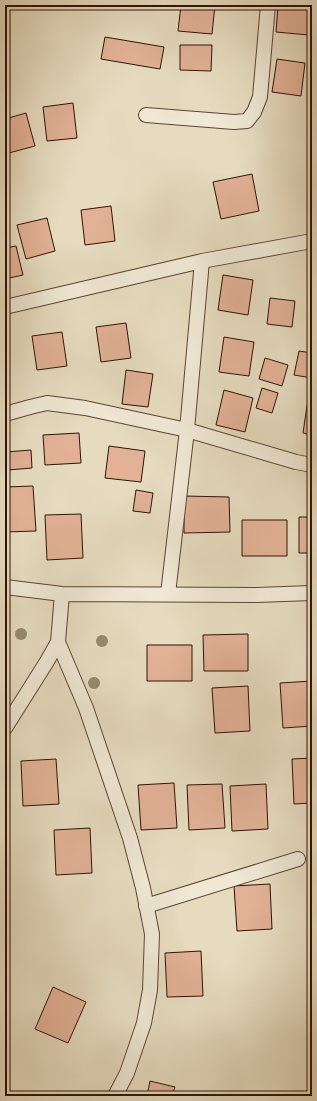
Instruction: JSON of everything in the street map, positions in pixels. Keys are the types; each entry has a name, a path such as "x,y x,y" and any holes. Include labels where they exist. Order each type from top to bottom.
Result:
{"street":[{"path":"146,115 234,122 247,121 254,112 260,97 268,5"},
{"path":"5,307 202,262 312,242"},
{"path":"168,594 187,430 202,262"},
{"path":"5,414 47,403 85,408 187,430 296,462 312,465"},
{"path":"5,587 62,594 257,595 312,593"},
{"path":"5,728 58,642 62,594"},
{"path":"58,642 86,708 130,838 143,888 152,934 150,990 144,1023 127,1073 115,1096"},
{"path":"146,906 298,859"}],"building":[{"path":"181,5 215,5 212,34 178,31"},
{"path":"278,5 312,5 309,35 276,32"},
{"path":"105,37 164,47 160,69 101,59"},
{"path":"180,45 212,45 211,71 180,70"},
{"path":"277,59 305,63 301,96 272,92"},
{"path":"73,103 77,138 47,141 43,107"},
{"path":"26,113 35,146 5,154 5,119"},
{"path":"311,141 312,179 308,179"},
{"path":"252,174 259,211 221,219 213,182"},
{"path":"111,206 115,241 85,245 81,210"},
{"path":"47,218 55,251 26,259 17,225"},
{"path":"16,246 23,275 5,279 5,248"},
{"path":"223,275 253,280 248,315 218,310"},
{"path":"270,298 295,301 292,327 267,324"},
{"path":"126,323 131,358 101,362 96,327"},
{"path":"62,332 67,366 37,370 32,336"},
{"path":"224,337 254,342 249,376 219,372"},
{"path":"299,351 312,353 312,378 294,375"},
{"path":"265,358 288,365 282,386 259,379"},
{"path":"126,370 153,374 148,407 122,404"},
{"path":"262,388 278,393 272,413 256,408"},
{"path":"224,390 253,398 245,432 216,425"},
{"path":"308,399 312,399 312,435 303,433"},
{"path":"79,433 81,463 45,465 43,435"},
{"path":"109,446 145,451 141,482 105,478"},
{"path":"31,450 32,468 8,470 6,452"},
{"path":"33,486 36,531 5,532 5,487"},
{"path":"136,490 153,493 150,513 133,511"},
{"path":"184,496 229,497 230,532 184,533"},
{"path":"81,514 83,558 47,560 45,515"},
{"path":"299,517 312,517 312,553 299,553"},
{"path":"242,520 287,520 287,556 242,556"},
{"path":"248,634 248,671 204,671 203,635"},
{"path":"147,645 192,645 192,681 147,681"},
{"path":"312,681 312,726 283,728 280,683"},
{"path":"248,686 250,731 215,733 212,688"},
{"path":"312,758 312,803 294,804 292,759"},
{"path":"56,759 59,804 23,806 21,761"},
{"path":"174,783 177,828 141,830 138,785"},
{"path":"222,784 225,828 189,830 187,785"},
{"path":"266,784 268,829 232,831 230,786"},
{"path":"90,828 92,873 56,875 54,830"},
{"path":"270,884 272,929 237,931 234,886"},
{"path":"201,951 203,996 167,997 165,953"},
{"path":"53,987 86,1002 68,1043 35,1029"},
{"path":"150,1081 175,1087 172,1096 147,1096"}]}
